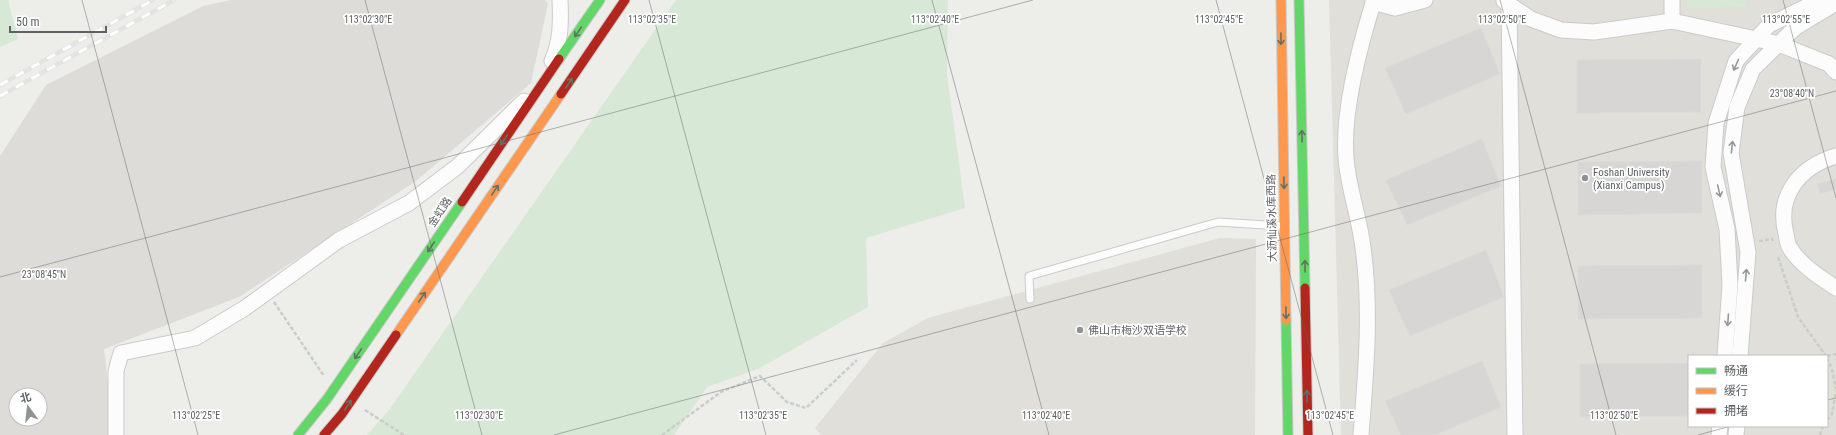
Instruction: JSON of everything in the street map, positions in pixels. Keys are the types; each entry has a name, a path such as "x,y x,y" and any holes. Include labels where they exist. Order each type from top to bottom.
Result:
{"street":[{"path":"116,435 116,371 122,353 195,338 245,308 339,240 409,203 458,166 543,83 557,49 561,28 560,0"},
{"name":"金虹路","path":"298,435 333,390 600,0"},
{"path":"324,435 351,401 625,0"},
{"name":"大沥仙溪水库西路","path":"1280,0 1294,227 1288,435"},
{"path":"1299,0 1294,227 1308,435"},
{"path":"1361,435 1366,377 1367,300 1362,242 1346,158 1347,110 1373,1 1395,8 1425,0"},
{"path":"1672,0 1672,21"},
{"path":"1725,355 1730,285 1727,229 1713,167 1716,123 1736,61 1769,25 1820,0"},
{"path":"1506,2 1531,19 1561,30 1594,32 1672,21 1779,44 1829,64 1836,72"},
{"path":"1506,2 1515,435"},
{"path":"1740,355 1748,252 1731,153 1737,107 1753,69 1796,27 1836,3"},
{"path":"1835,286 1818,276 1790,248 1783,221 1784,207 1791,188 1799,176 1820,161 1836,156"}],"lane":[{"path":"1030,299 1029,276 1218,222 1294,227"}],"path":[{"path":"1756,241 1772,239 1774,246"},
{"path":"1777,253 1798,317 1826,355"},
{"path":"267,292 333,390"},
{"path":"662,435 721,392 760,376 786,402 806,408 857,360"},
{"path":"1828,360 1832,370 1836,391 1832,414 1828,419"},
{"path":"351,401 404,435"}],"shaded area":[{"path":"231,0 545,0 548,4 531,83 416,181 239,297 104,349 114,435 0,435 0,156 46,85 203,6"},
{"name":"Foshan University (Xianxi Campus)","path":"1329,0 1836,0 1836,435 1341,435"},
{"name":"佛山市梅沙双语学校","path":"1220,238 1256,239 1255,435 821,435 815,428 883,343 928,318"}],"green space":[{"path":"0,0 8,0 18,39 0,47"},
{"path":"676,0 948,0 947,74 965,208 866,238 868,307 758,369 707,387 674,435 367,435 389,410"},
{"path":"1688,0 1746,0 1746,7 1688,8"}],"building":[{"path":"1481,28 1500,74 1406,114 1385,68"},
{"path":"1701,59 1701,112 1577,113 1577,60"},
{"path":"1482,139 1501,186 1407,225 1386,180"},
{"path":"1702,161 1702,213 1578,215 1578,162"},
{"path":"1836,179 1836,189 1820,194 1817,184"},
{"path":"1486,250 1504,297 1410,336 1389,290"},
{"path":"1702,265 1702,318 1578,319 1578,266"},
{"path":"1482,361 1501,407 1435,435 1401,435 1385,401"},
{"path":"1688,363 1688,416 1580,417 1580,364"}],"railway":[{"path":"0,85 153,0"},
{"path":"0,96 174,0"}],"traffic: fast":[{"path":"559,59 600,0"},
{"path":"1299,0 1305,288"},
{"path":"298,435 327,399 462,202"},
{"path":"1286,320 1288,435"}],"traffic: slow":[{"path":"1281,0 1286,320"},
{"path":"396,335 561,94"}],"traffic: jam":[{"path":"561,94 625,0"},
{"path":"462,202 559,59"},
{"path":"1305,288 1308,435"},
{"path":"324,435 342,414 396,335"}],"place":[{"name":"Foshan University (Xianxi Campus)","path":"1585,178"},
{"name":"佛山市梅沙双语学校","path":"1080,330"}]}
